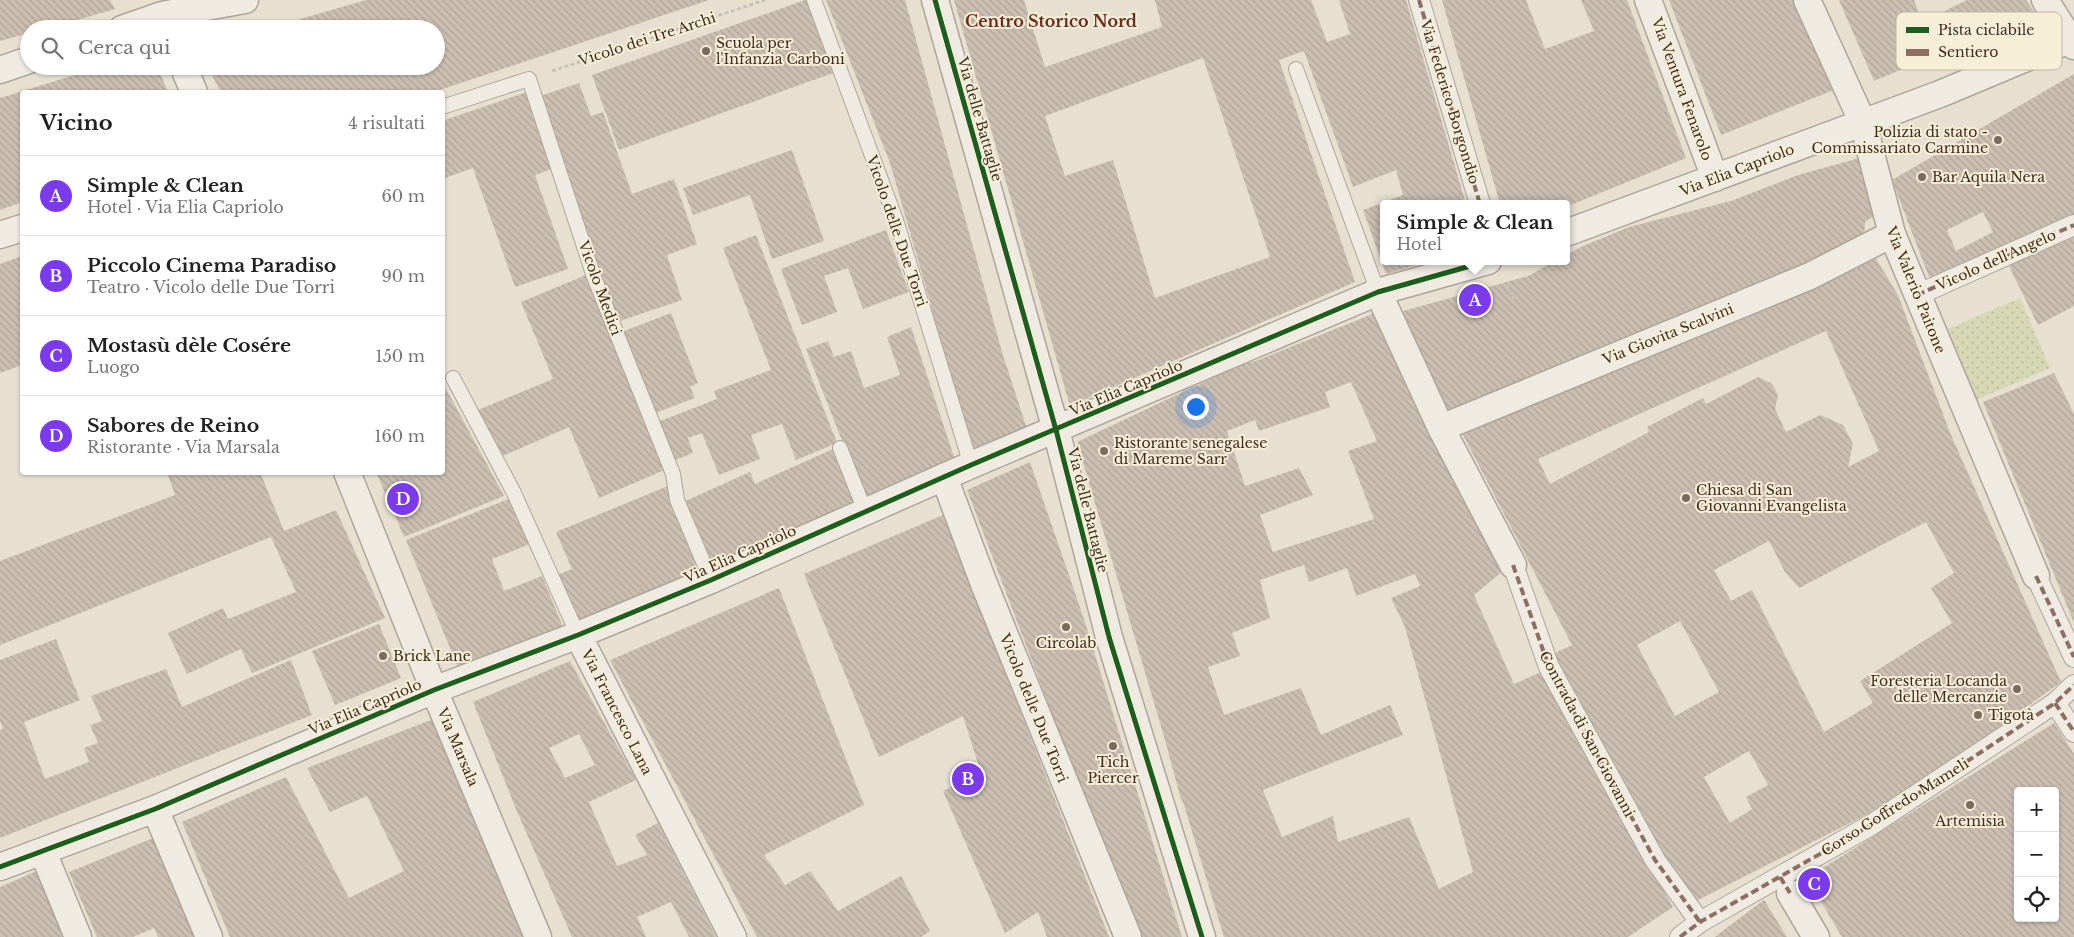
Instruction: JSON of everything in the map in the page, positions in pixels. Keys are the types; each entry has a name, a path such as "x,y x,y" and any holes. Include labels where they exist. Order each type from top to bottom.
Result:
{"street":[{"path":"147,20 161,15 246,0"},
{"name":"Via delle Battaglie","path":"935,0 1056,430 1109,637 1202,937"},
{"name":"Via Federico Borgondio","path":"1419,0 1479,200"},
{"name":"Via Ventura Fenarolo","path":"1648,0 1715,178"},
{"name":"Via Valerio Paitone","path":"1807,0 1863,123 1892,234 2036,576"},
{"path":"2045,0 2053,12"},
{"path":"2062,25 2073,41"},
{"path":"0,70 20,63"},
{"name":"Via Elia Capriolo","path":"1570,232 2000,70"},
{"path":"187,75 193,90"},
{"name":"Vicolo dell'Angelo","path":"1917,295 2074,225"},
{"path":"0,236 20,229"},
{"name":"Via Giovita Scalvini","path":"1441,428 1810,276 1892,234"},
{"name":"Via Elia Capriolo","path":"0,867 155,809 434,690 578,635 711,580 971,465 1378,292 1474,265"},
{"name":"Contrada di San Giovanni","path":"1378,292 1441,428 1512,565 1549,667 1655,860 1700,922"},
{"name":"Via Marsala","path":"348,475 434,690 538,937"},
{"name":"Vicolo delle Due Torri","path":"944,477 984,584 1128,937"},
{"path":"2036,576 2074,657"},
{"name":"Via Francesco Lana","path":"578,635 733,937"},
{"name":"Corso Goffredo Mameli","path":"1680,937 1700,922 1785,885 1871,825 2055,703 2074,685"},
{"path":"2055,703 2074,732"},
{"path":"155,809 209,937"},
{"path":"43,852 78,937"},
{"path":"1785,885 1816,937"}],"lane":[{"name":"Vicolo delle Due Torri","path":"814,0 896,220 971,465"},
{"path":"1296,69 1378,292"},
{"path":"445,106 529,78"},
{"name":"Vicolo Medici","path":"529,78 594,277 673,474 677,500 711,580"},
{"name":"Via Francesco Lana","path":"453,378 514,492 578,635"},
{"path":"840,448 865,511"}],"green space":[{"path":"2020,298 2050,368 1964,405 1934,335"}],"building":[{"path":"0,0 110,0 115,9 77,20 20,20 20,35 0,41"},
{"path":"366,0 709,0 440,90 220,90 212,75 445,75 445,20 297,20"},
{"path":"809,0 836,72 619,150 592,75"},
{"path":"826,0 905,0 1002,352 1026,426 973,452 890,163"},
{"path":"954,0 1024,0 1045,67 1162,27 1155,0 1311,0 1327,42 1350,34 1339,0 1406,0 1465,200 1390,200 1403,195 1396,170 1353,187 1304,51 1279,60 1355,282 1070,406","holes":["1203,58 1270,257 1155,298 1113,160 1065,176 1045,116"]},
{"path":"1442,0 1526,0 1545,49 1594,31 1581,0 1627,0 1686,158 1570,205 1570,200 1499,200"},
{"path":"1669,0 1793,0 1834,90 1721,135"},
{"path":"1839,0 1914,0 1918,12 1896,12 1896,70 1901,70 1874,81"},
{"path":"1967,0 2026,0 2035,12 1942,12"},
{"path":"2074,74 2074,220 1932,285 1892,180","holes":["1983,212 1993,232 1956,251 1947,230"]},
{"path":"75,75 161,75 167,90 26,90"},
{"path":"579,83 591,116 603,112 632,194 674,179 697,244 667,255 682,300 617,322 540,96"},
{"path":"20,92 20,203 0,210 0,98"},
{"path":"527,92 554,168 535,175 568,269 515,287 473,168 445,178 445,120"},
{"path":"792,150 824,241 772,259 750,195 693,215 683,188"},
{"path":"1863,157 1875,215 1865,222 1864,238 1804,269 1443,412 1393,314 1528,276 1548,265 1570,265 1570,253 1629,227 1731,201 1798,175"},
{"path":"1380,204 1380,257 1363,210"},
{"path":"886,230 909,292 863,309 848,268 824,276 837,312 802,325 781,269"},
{"path":"2074,230 2074,306 2038,325 2007,262"},
{"path":"756,235 837,443 796,460 782,424 751,435 760,459 719,475 702,433 688,438 693,453 670,462 655,423 717,399 714,391 771,370 723,248"},
{"path":"1873,254 1898,295 1951,435 2061,682 1980,741 1864,816 1698,900 1664,860 1553,654 1572,645 1461,431","holes":["1826,331 1879,451 1848,467 1853,444 1843,425 1820,415 1786,432 1775,409 1778,396 1775,389 1771,383 1758,377 1706,404 1703,398 1647,427 1649,432 1550,484 1538,459","1926,522 1954,573 1931,588 1952,623 1860,681 1873,703 1824,732 1752,590 1731,601 1714,570 1769,541 1785,572 1799,588","1680,621 1719,692 1675,716 1637,645","1749,751 1768,785 1746,797 1752,809 1730,823 1704,777"]},
{"path":"20,257 20,366 0,373 0,264"},
{"path":"1383,265 1416,265 1386,274"},
{"path":"586,275 667,469 599,498 569,427 498,458 478,410 553,379 521,302"},
{"path":"671,313 698,383 690,387 695,398 655,413 637,371 624,331"},
{"path":"1375,313 1503,571 1474,595 1514,684 1541,672 1673,907 1628,937 1224,937 1180,796 1077,442 1240,365 1256,361","holes":["1351,382 1377,441 1348,451 1374,519 1273,552 1260,515 1313,495 1299,468 1245,486 1227,431 1255,420 1259,431 1330,407 1325,392","1304,565 1309,582 1347,568 1356,596 1415,574 1420,586 1391,598 1405,627 1473,872 1439,889 1409,817 1338,842 1333,816 1282,837 1263,790 1403,735 1390,705 1321,735 1301,688 1224,715 1208,667 1240,656 1232,633 1270,618 1260,580"]},
{"path":"911,327 955,460 865,499 806,349 828,341 834,357 851,351 864,388 900,375 887,337"},
{"path":"2054,373 2074,414 2074,623 1983,402"},
{"path":"445,387 504,496 404,537 377,475 445,475"},
{"path":"833,449 857,505 709,569 681,503 750,472 755,484"},
{"path":"1030,462 1083,616 1182,937 1137,937 967,490"},
{"path":"168,475 261,475 284,531 336,510 385,618 252,673 241,649 187,674 168,633 223,608 228,619 296,592 271,537 0,645 0,561 175,495"},
{"path":"668,486 705,573 579,625 557,575 572,569 556,532"},
{"path":"511,498 530,544 492,559 504,591 542,576 563,627 459,670 406,540"},
{"path":"943,515 1109,937 1047,937 1038,912 1005,933 943,791 981,773 963,716 879,757 804,574"},
{"path":"779,588 864,805 764,855 785,885 810,871 838,911 901,876 930,931 921,937 757,937 610,660"},
{"path":"379,624 401,678 335,705 312,651"},
{"path":"56,639 80,700 24,722 45,779 89,762 84,748 98,743 90,725 102,721 91,696 166,669 182,707 291,660 312,715 0,838 0,730 3,729 0,721 0,660"},
{"path":"570,661 636,780 589,802 617,866 647,855 635,835 658,823 716,937 689,937 671,902 637,917 646,937 572,937 516,809 473,702","holes":["579,734 595,765 565,778 549,748"]},
{"path":"436,718 525,937 230,937 182,822 286,777 349,898 404,871 367,796 330,812 307,768"},
{"path":"2054,723 2074,754 2074,937 1842,937 1807,878"},
{"path":"153,838 197,937 158,937 154,928 133,937 97,937 69,872"},
{"path":"39,870 65,937 0,937 0,887"},
{"path":"1764,900 1787,937 1715,937 1725,929"}],"marked path":[{"path":"1419,0 1479,200"},
{"path":"1917,295 2074,225"},
{"path":"1513,565 1549,667 1655,860 1700,922"},
{"path":"2036,576 2074,657"},
{"path":"1680,937 1700,922 1871,825 2055,703 2074,685"},
{"path":"2055,703 2074,732"},
{"path":"1780,877 1790,893"}],"cycle path":[{"path":"935,0 1056,430 1109,637 1202,937"},
{"path":"0,867 155,809 434,690 578,635 711,580 971,465 1378,292 1474,265"}],"place":[{"name":"Scuola per l'Infanzia Carboni","path":"706,51"},
{"name":"Polizia di stato - Commissariato Carmine","path":"1998,140"},
{"name":"Bar Aquila Nera","path":"1922,177"},
{"name":"Simple & Clean","path":"1475,300"},
{"name":"Ristorante senegalese di Mareme Sarr","path":"1104,451"},
{"name":"Chiesa di San Giovanni Evangelista","path":"1686,498"},
{"name":"Sabores de Reino","path":"403,499"},
{"name":"Circolab","path":"1066,627"},
{"name":"Brick Lane","path":"383,656"},
{"name":"Foresteria Locanda delle Mercanzie","path":"2017,689"},
{"name":"Tigotà","path":"1978,715"},
{"name":"Tich Piercer","path":"1113,746"},
{"name":"Piccolo Cinema Paradiso","path":"968,779"},
{"name":"Artemisia","path":"1970,805"},
{"name":"Mostasù dèle Cosére","path":"1814,884"}],"district":[{"name":"Centro Storico Nord","path":"1051,21"}]}
